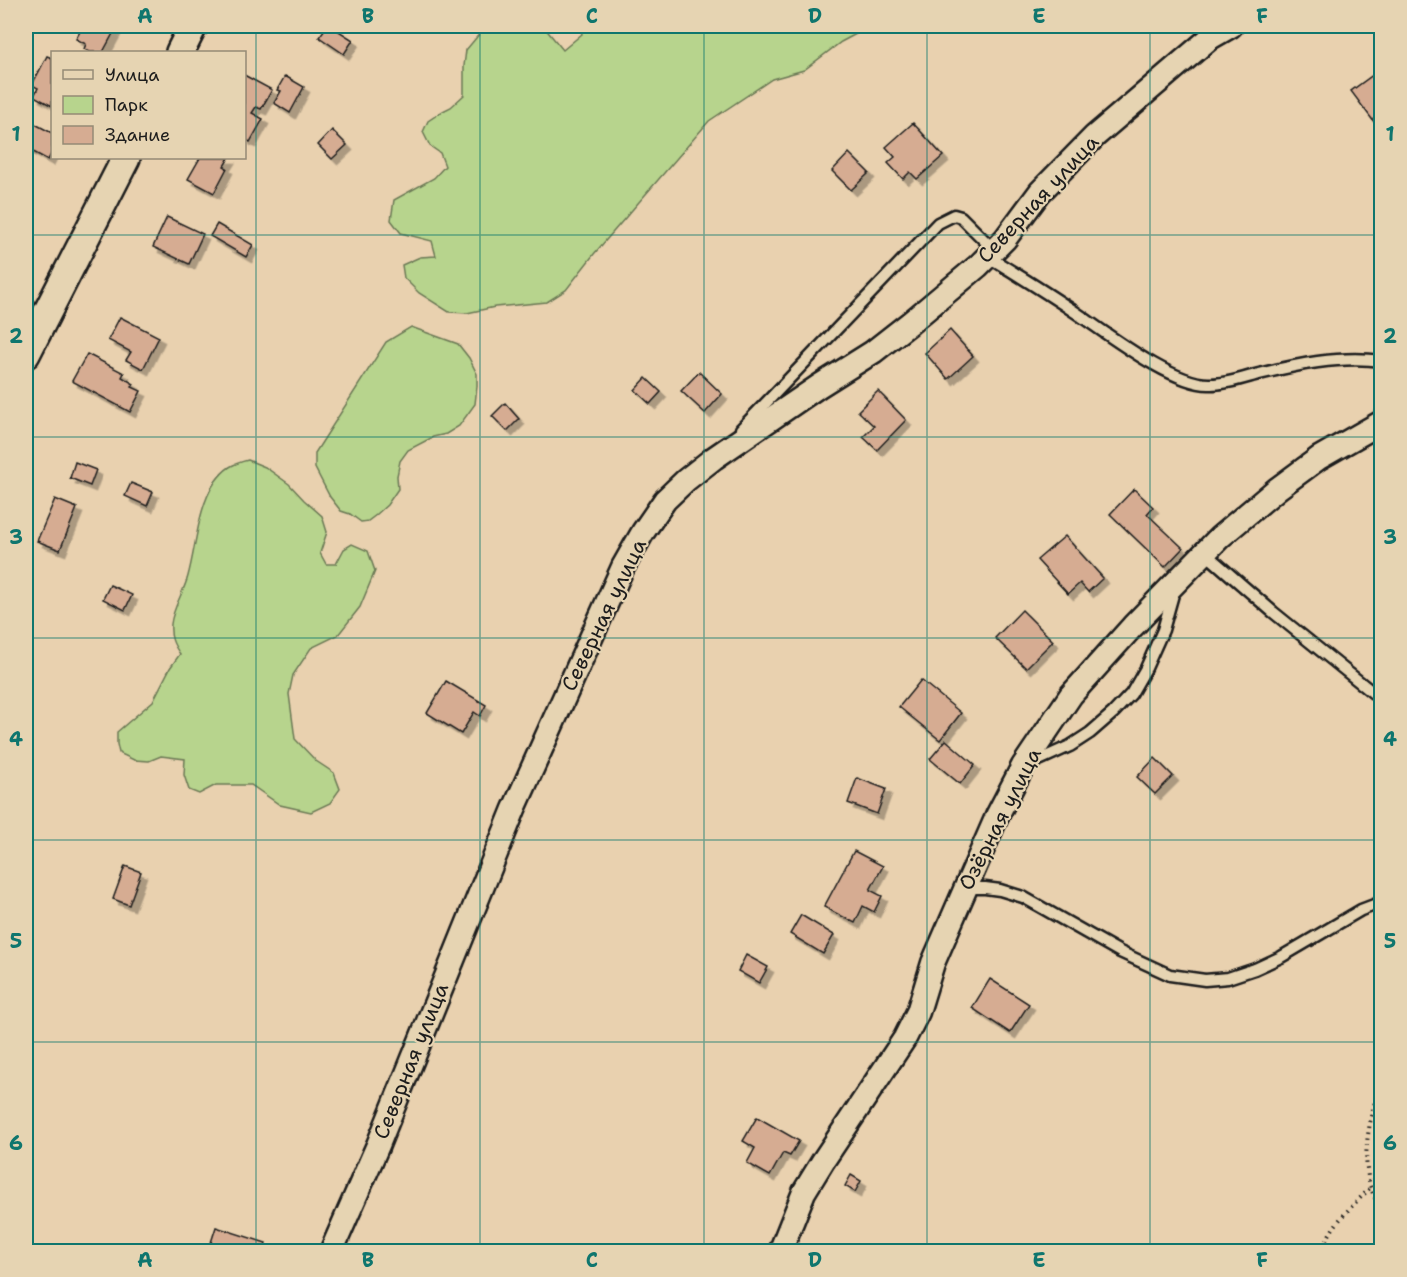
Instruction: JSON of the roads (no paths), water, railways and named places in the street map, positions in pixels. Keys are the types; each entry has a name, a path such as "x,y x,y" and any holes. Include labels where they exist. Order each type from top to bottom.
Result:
{"street":[{"path":"180,51 193,26"},
{"name":"Северная улица","path":"331,1251 378,1145 514,809 623,567 665,500 714,458 873,352 910,323 1005,239 1040,192 1095,136 1210,38 1231,26"},
{"path":"26,354 125,159"},
{"name":"Озёрная улица","path":"780,1251 804,1192 843,1129 905,1038 918,1011 933,963 964,888 998,814 1023,766 1071,695 1133,626 1220,537 1277,489 1319,458 1382,422"}],"lane":[{"path":"714,458 938,223 954,215 961,217 991,253 1163,370 1188,380 1209,385 1312,364 1346,360 1382,361"},
{"path":"1205,553 1273,612 1382,700"},
{"path":"1023,766 1070,746 1090,733 1131,694 1163,630 1176,582"},
{"path":"964,888 1000,890 1023,897 1130,957 1170,975 1205,980 1228,978 1255,969 1281,957 1361,910 1382,902"}]}
